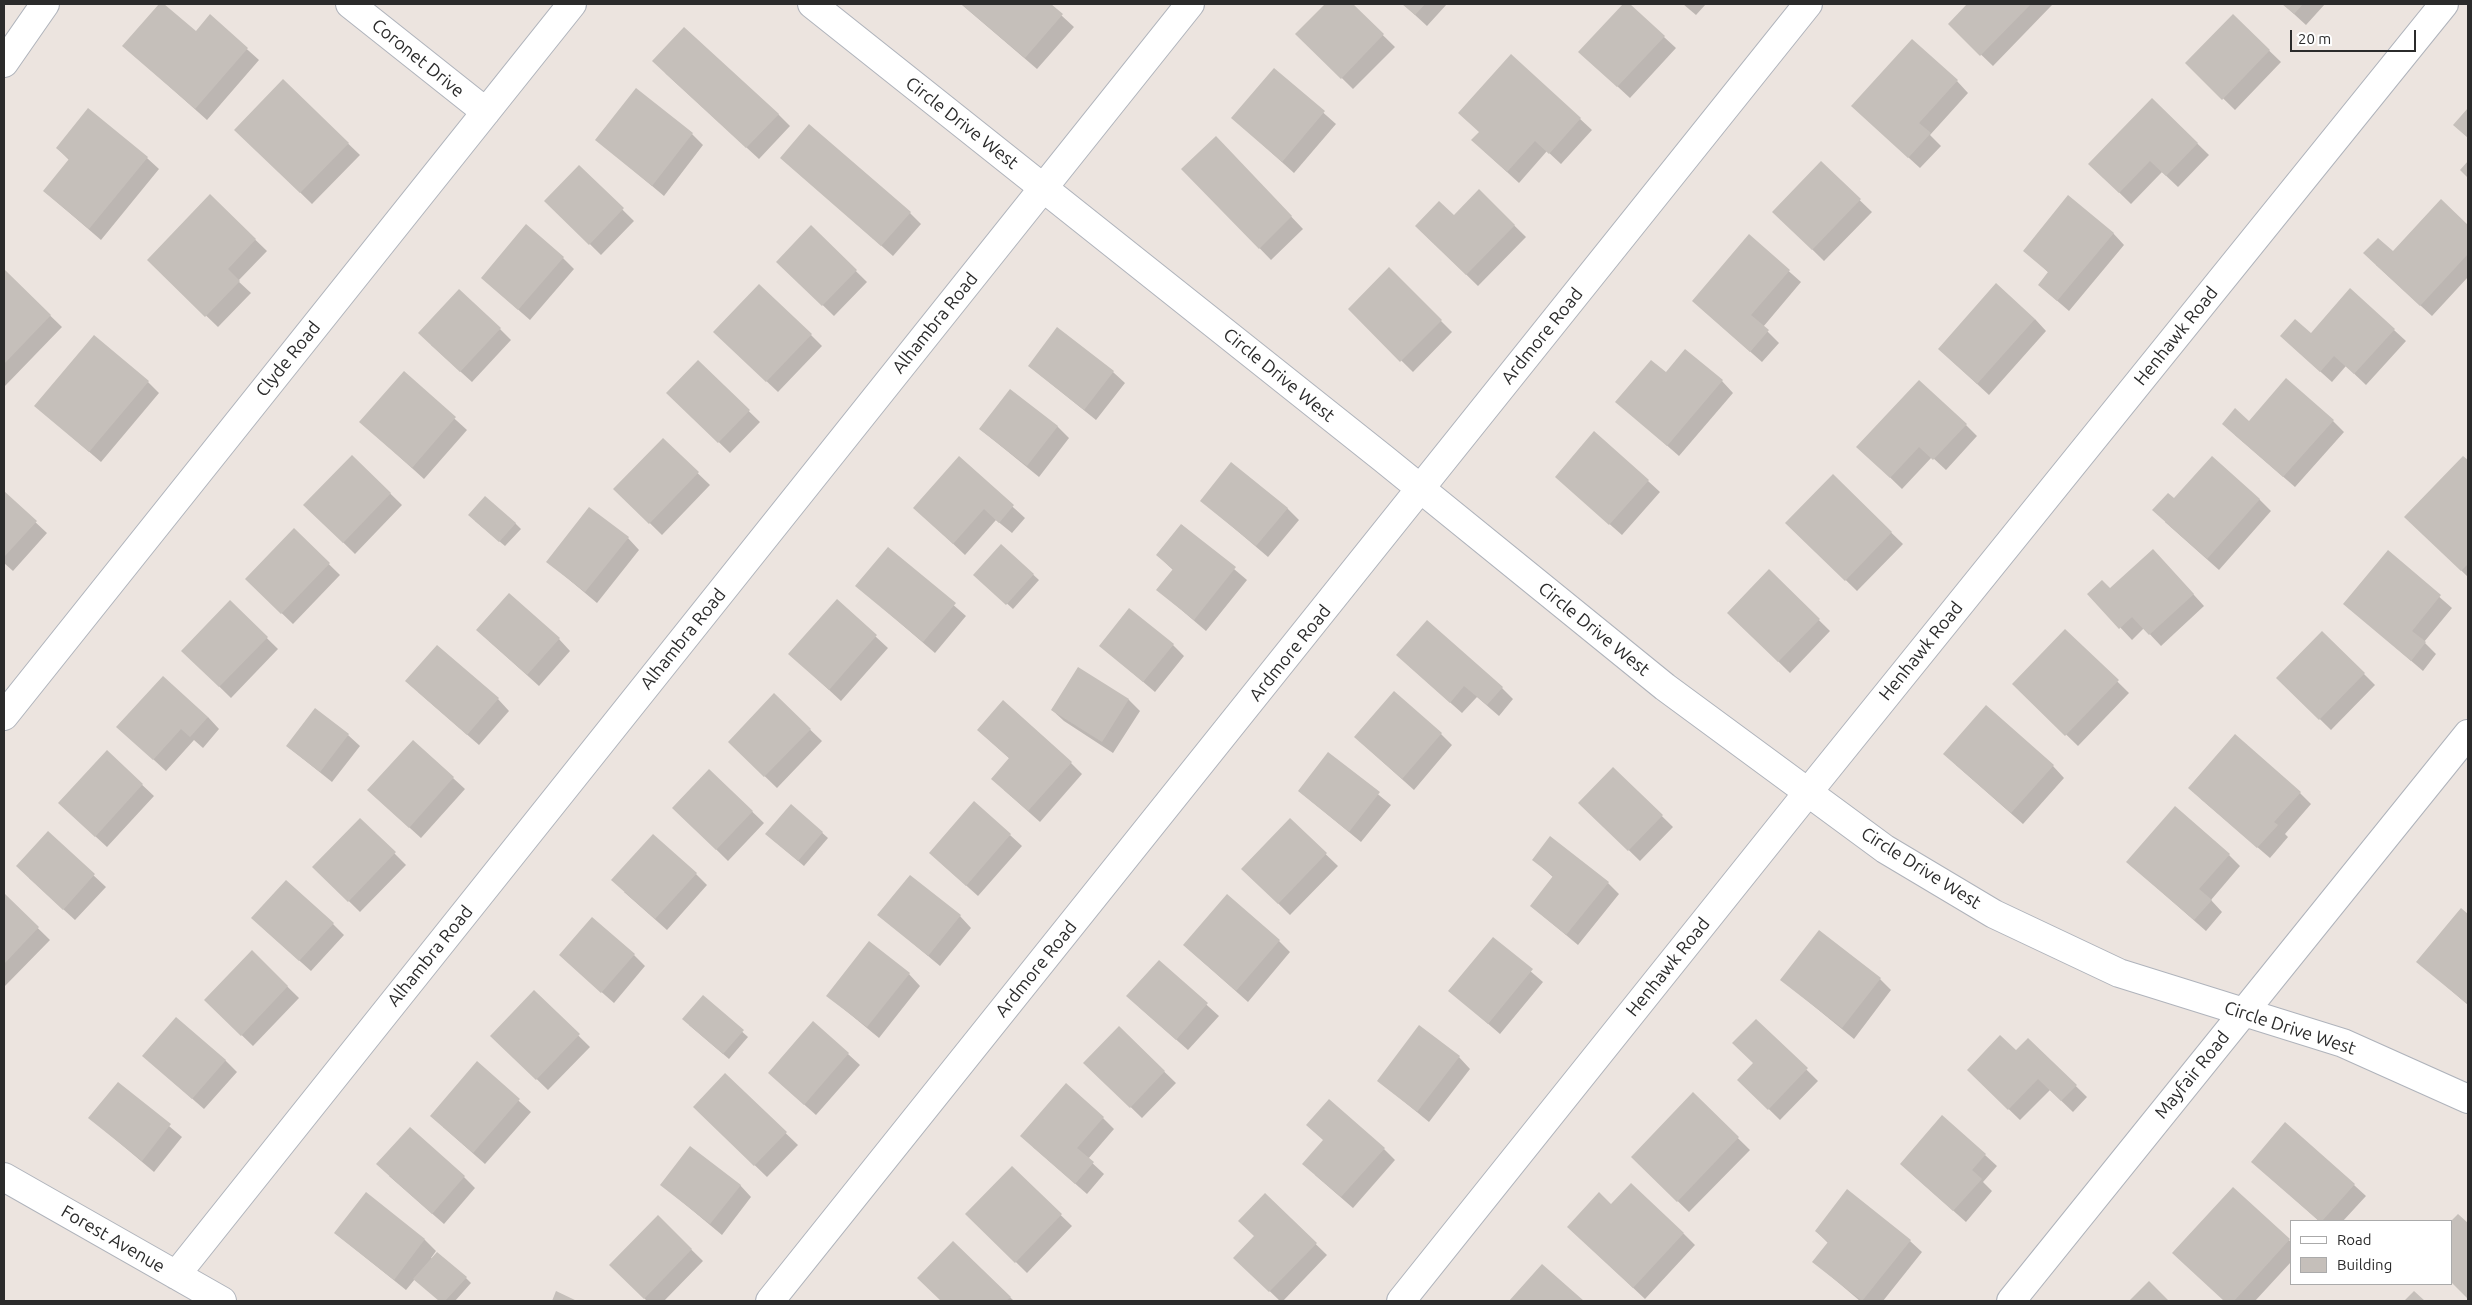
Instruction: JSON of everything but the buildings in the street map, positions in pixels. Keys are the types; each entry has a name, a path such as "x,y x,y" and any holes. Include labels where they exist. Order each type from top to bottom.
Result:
{"street":[{"path":"4,63 45,4"},
{"name":"Coronet Drive","path":"350,4 486,112"},
{"name":"Clyde Road","path":"6,707 572,4"},
{"name":"Circle Drive West","path":"812,4 1421,488 1665,687 1809,791 1884,849 1994,914 2120,973 2343,1043 2468,1099"},
{"name":"Alhambra Road","path":"176,1275 1190,4"},
{"name":"Ardmore Road","path":"770,1301 1808,4"},
{"name":"Henhawk Road","path":"1401,1301 1809,791 2444,4"},
{"name":"Mayfair Road","path":"2011,1301 2242,1012 2468,734"},
{"name":"Forest Avenue","path":"4,1177 222,1301"}]}
